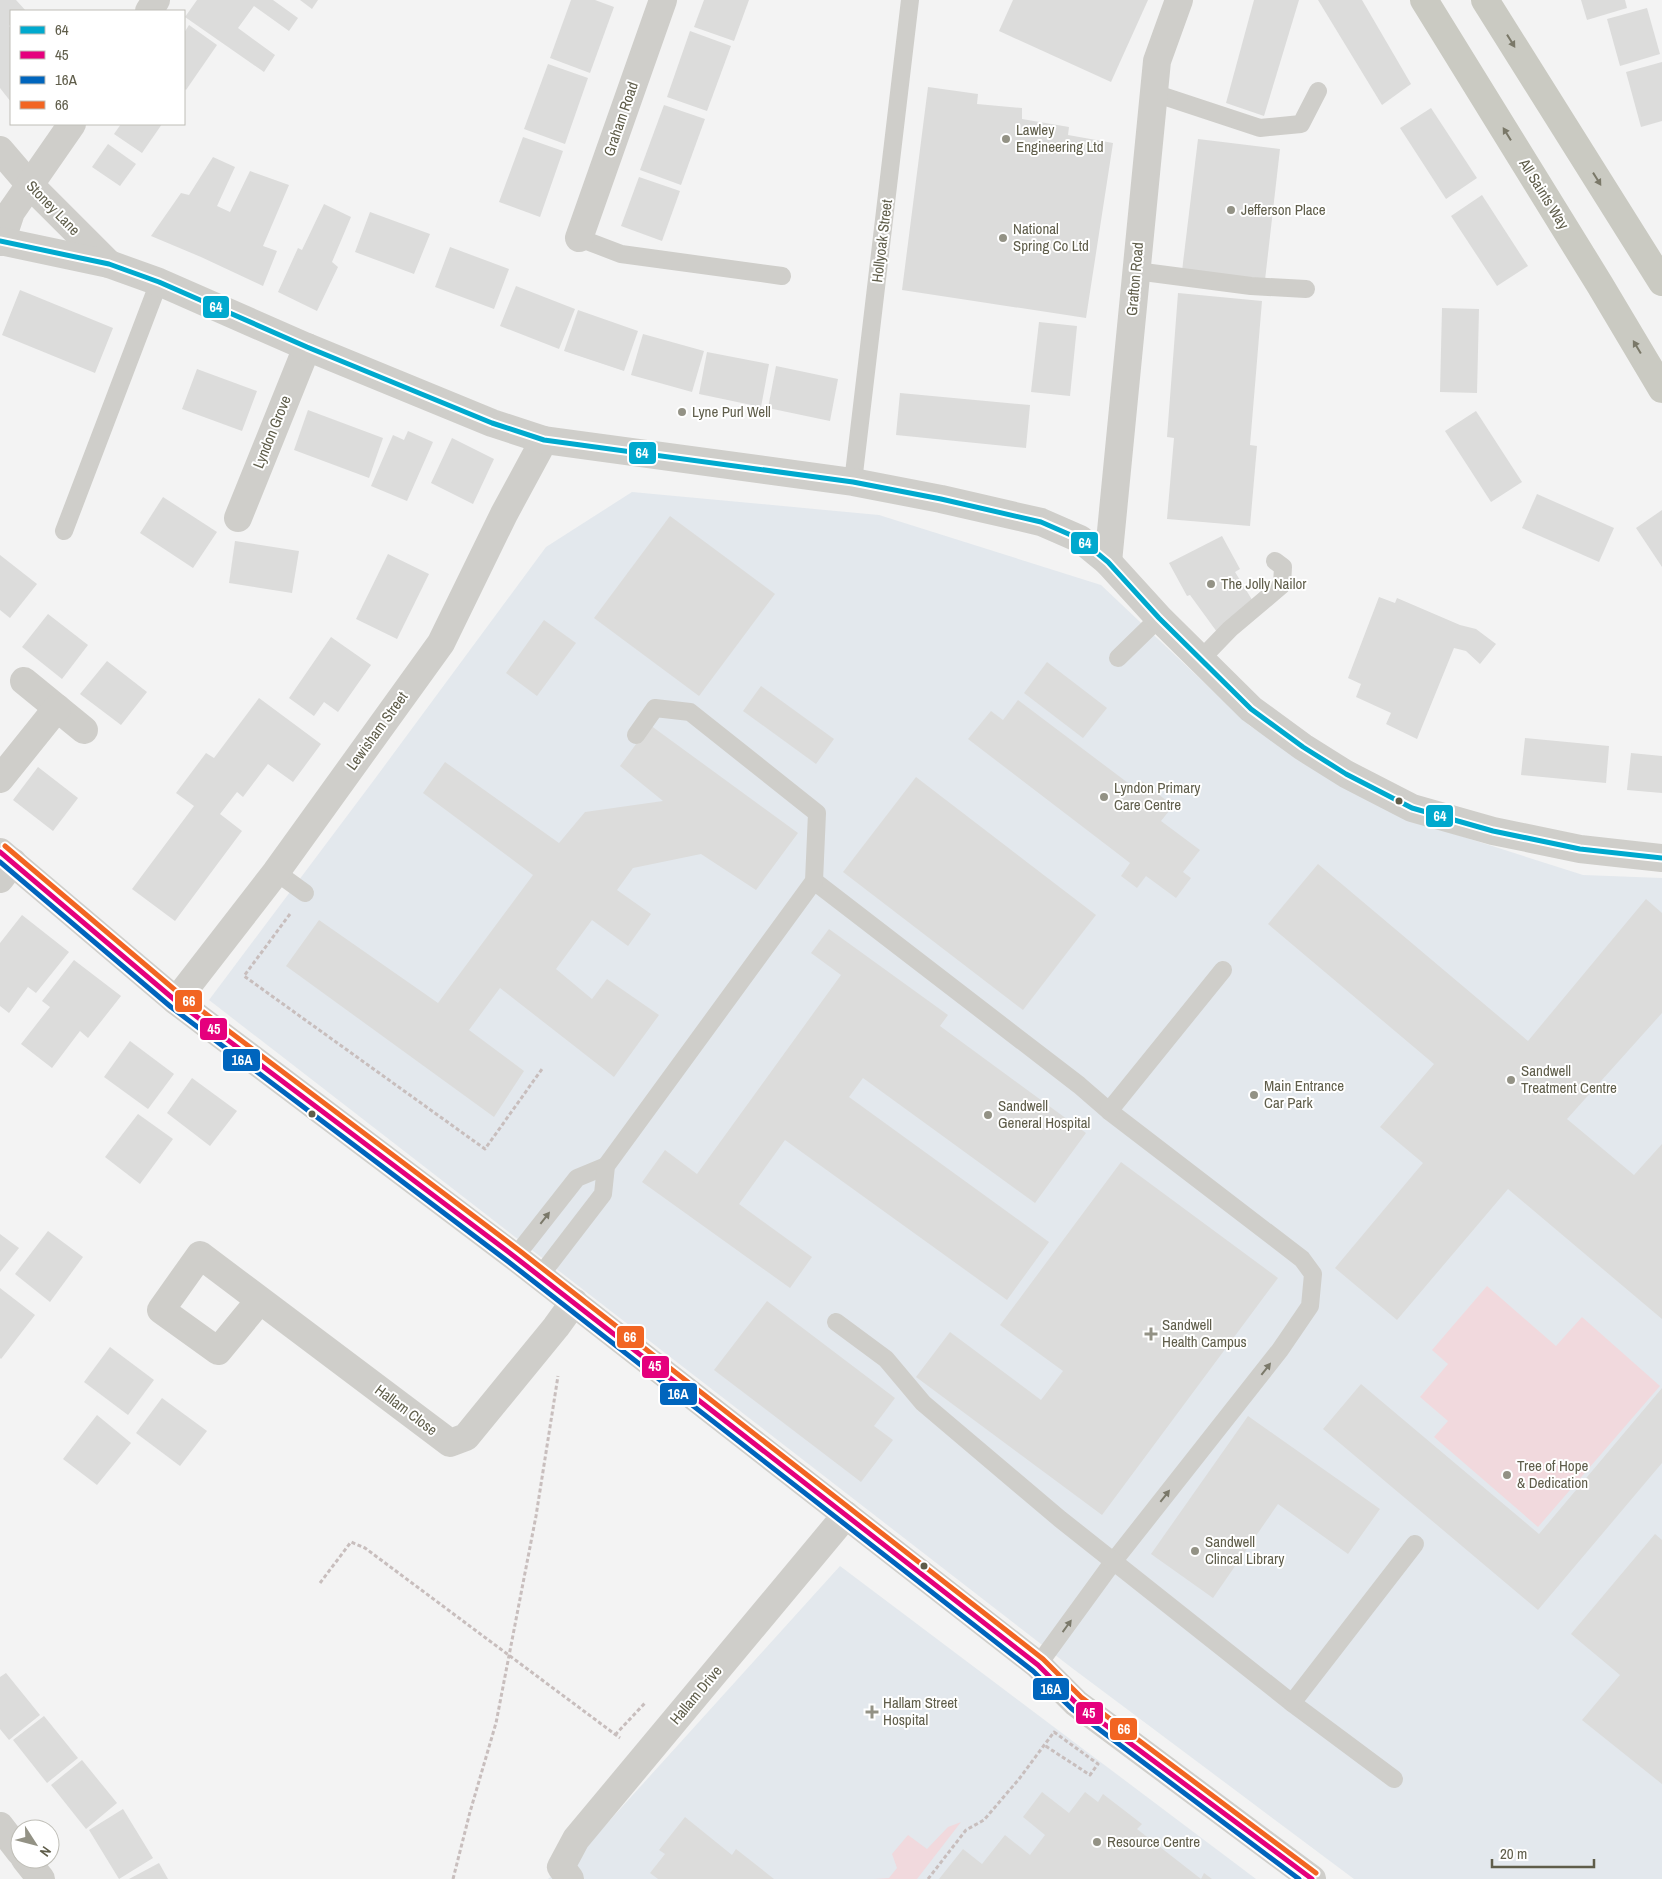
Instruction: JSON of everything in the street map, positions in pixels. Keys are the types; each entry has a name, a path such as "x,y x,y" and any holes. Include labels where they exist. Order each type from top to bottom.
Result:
{"highway":[{"name":"All Saints Way","path":"1424,0 1662,389"},
{"path":"1485,0 1662,282"}],"street":[{"name":"Graham Road","path":"579,238 663,0"},
{"name":"Grafton Road","path":"1108,562 1157,61 1173,12 1179,0"},
{"path":"71,125 11,212 0,242 109,264 159,282 307,347 492,423 544,440 853,482 941,499 1041,522 1080,539 1108,562 1159,618 1251,709 1303,747 1346,774 1412,808 1494,831 1580,849 1662,858"},
{"name":"Stoney Lane","path":"0,150 30,185 109,264"},
{"name":"Lyndon Grove","path":"238,518 307,347"},
{"name":"Lewisham Street","path":"176,1001 276,872 440,643 504,514 544,440"},
{"path":"24,681 84,730"},
{"path":"0,779 57,708"},
{"path":"4,864 176,1001 574,1302 1038,1665 1076,1704 1312,1879"},
{"name":"Hallam Close","path":"260,1300 450,1443 466,1436 556,1327 574,1302"},
{"name":"Hallam Drive","path":"570,1879 561,1867 576,1840 846,1515"},
{"path":"0,1826 10,1839"},
{"path":"33,1869 41,1879"}],"lane":[{"name":"Hollyoak Street","path":"853,482 910,0"},
{"path":"1154,92 1260,128 1302,124 1318,91"},
{"path":"579,238 621,254 782,276"},
{"path":"1136,271 1251,286 1306,289"},
{"path":"64,531 159,282"},
{"path":"1200,660 1230,629 1282,585 1283,567 1275,561"},
{"path":"1118,658 1159,618"},
{"path":"540,1276 603,1194 606,1166 814,881 817,813 690,712 655,708 636,735"},
{"path":"276,872 305,893"},
{"path":"814,881 1302,1259 1313,1274 1310,1306 1280,1350 1113,1562 1038,1665"},
{"path":"1109,1111 1223,970"},
{"path":"515,1257 577,1178 606,1166"},
{"path":"836,1322 886,1359 923,1403 1113,1562 1292,1703 1394,1779"},
{"path":"1292,1703 1415,1544"}],"path":[{"path":"305,893 244,976 485,1148 542,1069"},
{"path":"453,1879 496,1723 536,1516 559,1372"},
{"path":"320,1583 351,1542 366,1548 643,1758"},
{"path":"928,1879 966,1830 984,1820 1019,1780 1044,1745 1054,1732 1098,1764 1090,1774 1044,1745"}],"shaded area":[{"name":"Sandwell Health Campus","path":"632,492 879,515 1101,585 1250,726 1401,817 1583,875 1662,878 1662,1879 1354,1879 1072,1668 209,1000 546,547"},
{"path":"1487,1286 1556,1346 1582,1317 1660,1386 1538,1527 1434,1437 1448,1421 1420,1397 1448,1364 1432,1350"},
{"name":"Hallam Street Hospital","path":"840,1566 1256,1879 548,1879 583,1850"},
{"path":"961,1822 917,1879 874,1879 889,1878 897,1868 892,1854 908,1835 927,1849 948,1827"}],"building":[{"path":"0,0 16,0 25,10 10,10 10,101 0,88"},
{"path":"197,0 273,0 298,18 289,31 254,6 238,28 275,55 264,72 185,17"},
{"path":"300,0 318,0 312,9"},
{"path":"571,0 595,0 614,7 590,73 550,58"},
{"path":"704,0 749,0 734,41 694,27"},
{"path":"1013,0 1148,0 1111,82 999,31"},
{"path":"1254,0 1299,0 1264,116 1226,103"},
{"path":"1318,0 1362,0 1411,84 1382,105"},
{"path":"1581,0 1625,0 1627,8 1587,20"},
{"path":"1647,8 1660,54 1620,66 1607,19"},
{"path":"189,25 217,45 186,90 185,89 185,31"},
{"path":"690,31 731,46 707,111 667,97"},
{"path":"1662,62 1662,121 1641,127 1626,72"},
{"path":"548,64 588,78 565,144 524,129"},
{"name":"National Spring Co Ltd","path":"928,87 978,94 977,104 1022,108 1022,119 1069,127 1068,135 1113,143 1086,318 902,290"},
{"path":"664,105 705,119 681,185 640,170"},
{"path":"1431,108 1477,178 1446,199 1400,128"},
{"path":"120,125 161,125 142,153 114,134"},
{"path":"523,137 563,151 540,217 499,202"},
{"name":"Jefferson Place","path":"1198,139 1280,149 1265,280 1182,271"},
{"path":"108,144 136,164 120,186 92,167"},
{"path":"213,157 235,167 217,206 230,212 250,171 289,185 263,246 277,251 263,286 151,236 181,193 189,195"},
{"path":"639,177 680,191 662,241 621,226"},
{"path":"1482,195 1528,266 1497,286 1451,216"},
{"path":"324,204 351,217 332,262 338,267 317,311 278,292 298,248 302,250"},
{"path":"370,212 430,234 414,274 355,252"},
{"path":"450,247 509,269 494,309 435,287"},
{"path":"516,286 575,309 559,349 500,326"},
{"path":"20,290 113,328 95,373 2,335"},
{"path":"1178,293 1262,301 1250,445 1257,446 1250,526 1167,519 1174,438 1167,437"},
{"path":"1442,308 1479,309 1477,393 1440,392"},
{"path":"578,310 638,331 624,371 564,351"},
{"path":"1039,322 1077,326 1070,396 1031,392"},
{"path":"643,334 704,351 692,392 631,375"},
{"path":"707,352 769,364 761,407 699,394"},
{"path":"776,366 838,379 830,421 768,408"},
{"path":"197,369 257,391 242,431 182,409"},
{"path":"900,393 1030,405 1026,448 896,435"},
{"path":"308,410 383,438 369,478 294,450"},
{"path":"1476,411 1522,482 1491,502 1445,431"},
{"path":"408,431 433,442 407,501 371,486 393,435 404,440"},
{"path":"452,438 494,459 473,504 431,483"},
{"path":"1537,494 1614,528 1599,562 1522,528"},
{"path":"163,497 217,532 193,568 140,533"},
{"path":"1662,510 1662,567 1636,528"},
{"path":"670,516 775,594 699,696 594,618"},
{"name":"The Jolly Nailor","path":"1222,536 1240,569 1235,572 1254,603 1217,632 1190,595 1187,596 1169,563"},
{"path":"235,541 299,551 292,593 229,583"},
{"path":"388,554 429,574 397,639 356,619"},
{"path":"0,555 37,584 10,618 0,610"},
{"path":"1379,597 1395,603 1397,598 1460,625 1476,629 1496,644 1480,664 1466,651 1454,648 1417,739 1386,724 1391,713 1356,697 1361,684 1348,678"},
{"path":"48,614 88,645 62,679 22,647"},
{"path":"544,620 576,643 537,696 506,673"},
{"path":"331,637 371,665 338,712 324,702 314,716 289,698"},
{"path":"107,661 147,692 121,725 80,694"},
{"path":"1047,662 1107,708 1083,738 1024,693"},
{"path":"761,686 834,739 816,764 743,711"},
{"path":"259,698 321,744 293,782 268,764 243,797 237,792 220,814 242,831 175,921 132,889 194,806 176,793 206,753 214,758"},
{"name":"Lyndon Primary Care Centre","path":"1018,700 1136,789 1142,781 1173,806 1161,821 1200,850 1183,872 1191,878 1176,898 1146,876 1137,888 1121,876 1130,863 968,739 991,711 1003,720"},
{"path":"650,725 798,833 756,890 701,854 633,868 617,890 651,914 628,946 592,920 556,969 592,999 607,979 659,1015 614,1077 500,988 469,1030 524,1071 494,1117 286,966 319,920 438,1003 533,875 423,793 445,762 559,843 585,812 663,801 620,766"},
{"path":"1525,738 1609,746 1606,783 1521,775"},
{"path":"1631,753 1662,756 1662,793 1627,790"},
{"path":"38,767 78,798 53,831 13,800"},
{"path":"916,777 1096,915 1023,1010 843,872"},
{"name":"Sandwell Treatment Centre","path":"1318,864 1528,1041 1646,899 1662,913 1662,1013 1567,1119 1634,1175 1662,1144 1662,1319 1508,1189 1397,1320 1335,1268 1423,1163 1380,1127 1434,1064 1268,924"},
{"path":"22,915 69,952 36,993 28,987 9,1013 0,1006 0,943"},
{"name":"Sandwell General Hospital","path":"829,929 948,1015 940,1026 1086,1133 1035,1203 863,1078 849,1097 1049,1242 1007,1300 785,1140 739,1204 812,1257 790,1288 642,1182 665,1150 697,1174 841,975 811,953"},
{"path":"74,960 121,996 88,1038 80,1031 52,1068 21,1044 50,1007 42,1001"},
{"path":"130,1041 174,1074 148,1109 104,1077"},
{"path":"192,1078 237,1111 210,1146 167,1113"},
{"path":"138,1114 173,1139 140,1184 105,1157"},
{"name":"Sandwell General Hospital","path":"1121,1162 1278,1278 1102,1515 916,1377 950,1332 1041,1400 1063,1371 1000,1325"},
{"path":"48,1231 83,1257 50,1302 15,1274"},
{"path":"0,1234 19,1248 0,1272"},
{"path":"0,1288 35,1315 1,1359 0,1358"},
{"path":"767,1301 895,1398 874,1426 893,1440 861,1482 714,1370"},
{"path":"110,1347 154,1380 128,1415 84,1382"},
{"path":"1361,1384 1539,1534 1662,1388 1662,1463 1538,1610 1323,1429"},
{"path":"162,1398 207,1431 180,1466 136,1433"},
{"path":"97,1415 131,1443 97,1485 63,1459"},
{"path":"1248,1416 1380,1509 1348,1554 1278,1504 1213,1598 1151,1554"},
{"path":"1655,1534 1662,1540 1662,1784 1582,1720 1620,1675 1571,1634"},
{"path":"6,1673 40,1715 9,1740 0,1729 0,1677"},
{"path":"44,1716 78,1758 47,1783 13,1740"},
{"path":"82,1760 117,1803 86,1829 51,1785"},
{"name":"Resource Centre","path":"1042,1792 1069,1813 1085,1792 1098,1802 1103,1794 1142,1824 1137,1829 1201,1879 939,1879 963,1849 982,1864 1005,1835 1030,1855 1045,1835 1023,1817"},
{"path":"123,1809 153,1858 119,1879 89,1830"},
{"path":"685,1817 732,1855 736,1849 774,1879 658,1879 650,1873 665,1854 659,1850"},
{"path":"159,1863 168,1879 129,1879"},
{"path":"1204,1873 1212,1879 1201,1879"}],"transit line":[{"name":"64","path":"0,241 109,264 159,282 307,347 492,423 544,440 853,482 941,499 1041,522 1080,539 1108,562 1159,618 1251,709 1303,747 1346,774 1412,808 1493,831 1580,849 1662,858"},
{"name":"66","path":"5,846 181,995 520,1251 1043,1659 1081,1697 1316,1873"},
{"name":"45","path":"0,852 176,1001 515,1257 1038,1665 1076,1703 1312,1879"},
{"name":"16A","path":"0,862 171,1007 510,1263 1033,1671 1072,1709 1299,1879"}],"place":[{"name":"Lawley Engineering Ltd","path":"1006,139"},
{"name":"Jefferson Place","path":"1231,210"},
{"name":"National Spring Co Ltd","path":"1003,238"},
{"name":"Lyne Purl Well","path":"682,412"},
{"name":"The Jolly Nailor","path":"1211,584"},
{"name":"Lyndon Primary Care Centre","path":"1104,797"},
{"name":"Sandwell Treatment Centre","path":"1511,1080"},
{"name":"Main Entrance Car Park","path":"1254,1095"},
{"name":"Sandwell General Hospital","path":"988,1115"},
{"name":"Sandwell Health Campus","path":"1151,1334"},
{"name":"Tree of Hope & Dedication","path":"1507,1475"},
{"name":"Sandwell Clincal Library","path":"1195,1551"},
{"name":"Hallam Street Hospital","path":"872,1712"},
{"name":"Resource Centre","path":"1097,1842"}]}
